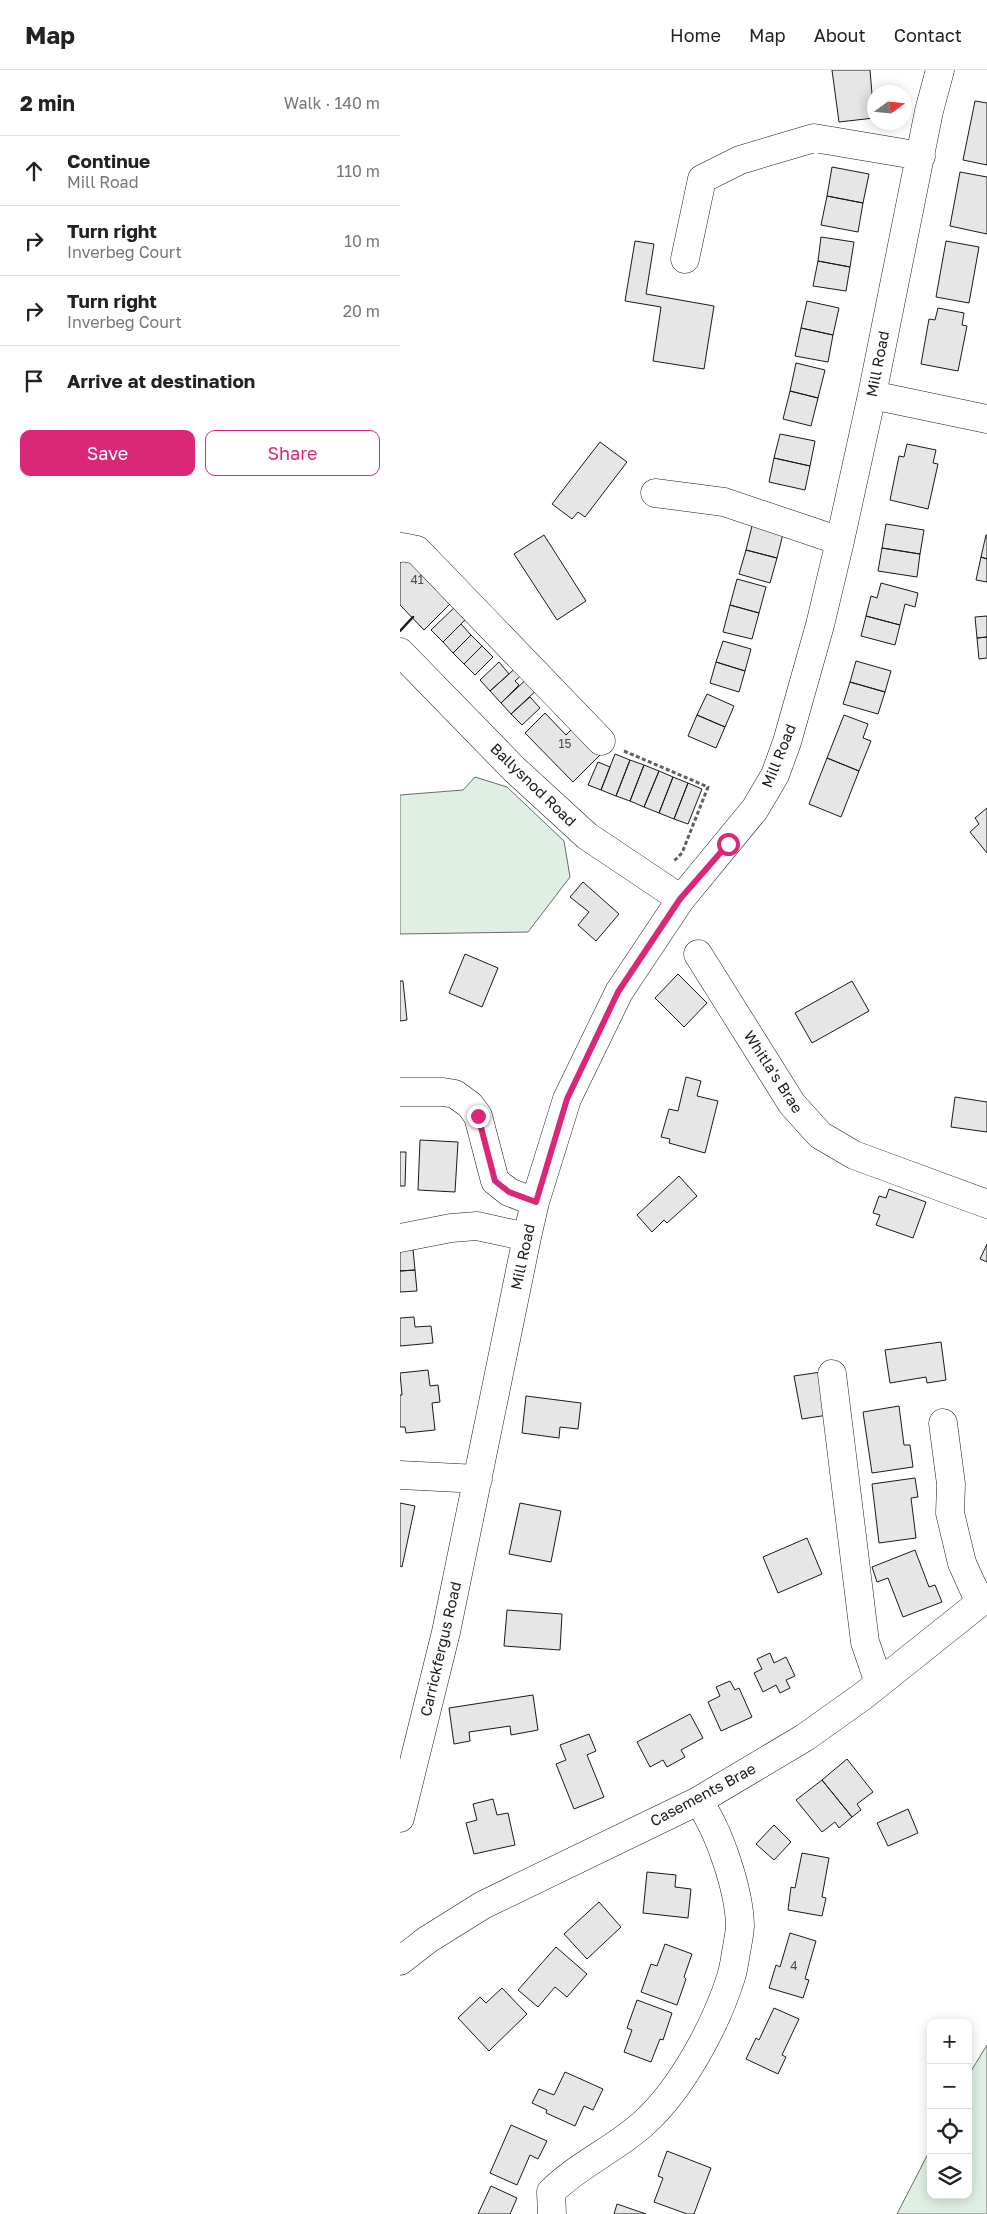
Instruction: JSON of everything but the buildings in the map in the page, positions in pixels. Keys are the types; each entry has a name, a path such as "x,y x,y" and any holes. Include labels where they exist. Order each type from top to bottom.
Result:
{"street":[{"name":"Mill Road","path":"478,1479 527,1237 567,1099 618,992 680,899 755,809 775,774 798,708 840,541 872,395 929,111 940,70"},
{"path":"686,259 702,178 740,160 814,138 921,156"},
{"path":"872,395 987,419"},
{"path":"655,493 724,502 840,541"},
{"path":"400,548 418,550 601,741"},
{"name":"Ballysnod Road","path":"400,652 514,769 587,836 680,899"},
{"name":"Whitla's Brae","path":"698,954 792,1104 820,1135 854,1154 987,1204"},
{"path":"400,1092 443,1092 455,1094 470,1105 478,1116 495,1181 509,1192 536,1202"},
{"path":"400,1238 450,1228 477,1226 527,1237"},
{"path":"832,1374 865,1642 879,1683"},
{"path":"943,1423 951,1484 950,1513 962,1563 983,1600"},
{"path":"400,1475 478,1479"},
{"name":"Carrickfergus Road","path":"400,1818 446,1632 478,1479"},
{"name":"Casements Brae","path":"400,1961 427,1940 483,1905 698,1801 804,1738 879,1683 983,1600"},
{"path":"552,2214 551,2192 564,2178 623,2142 647,2121 673,2090 710,2030 732,1976 740,1926 737,1898 722,1847 706,1812 698,1801"}],"path":[{"path":"601,741 708,787 682,853 656,881"}],"green space":[{"path":"475,777 507,787 564,841 570,877 528,932 400,934 400,795 463,790"},
{"path":"987,2045 987,2214 897,2214 927,2156 927,2199 972,2199 972,2069"}],"wall":[{"path":"400,631 413,617"}],"route":[{"path":"478,1116 495,1181 509,1192 536,1202 567,1099 618,992 680,899 728,844"}]}
